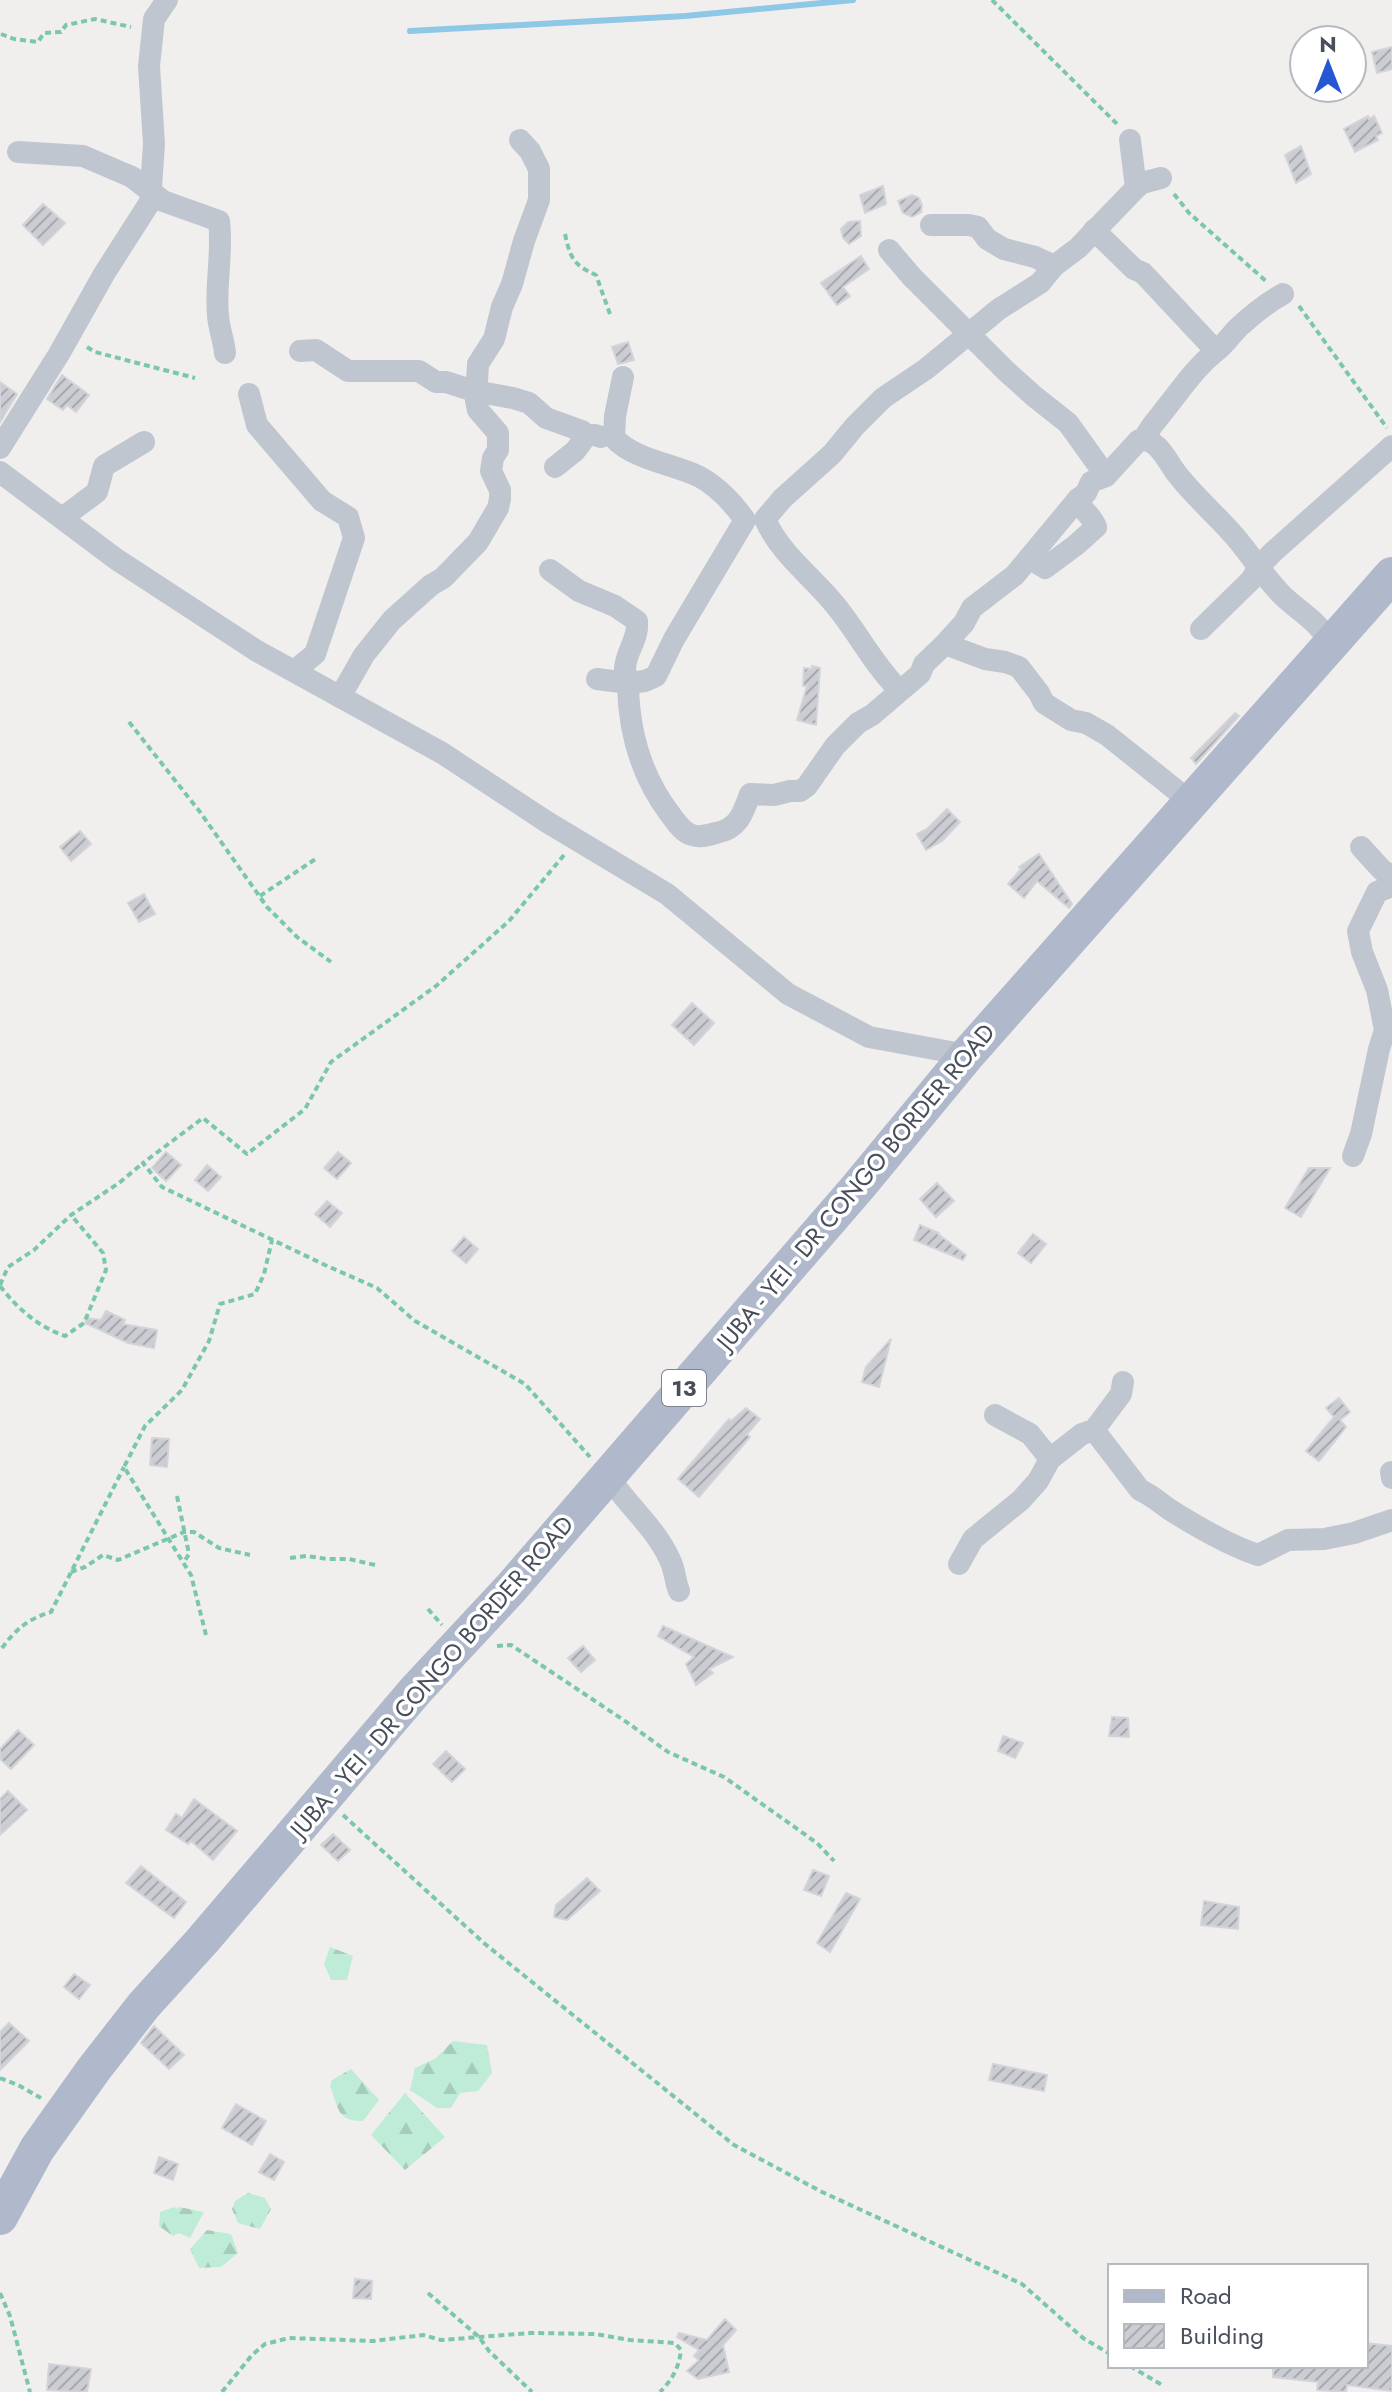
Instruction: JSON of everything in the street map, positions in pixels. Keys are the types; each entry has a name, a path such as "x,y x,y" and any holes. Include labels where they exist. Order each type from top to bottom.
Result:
{"main road":[{"name":"JUBA - YEI - DR CONGO BORDER ROAD","path":"0,2217 37,2149 144,2005 416,1690 511,1588 858,1187 967,1055 1392,575"}],"street":[{"path":"0,448 150,202 154,144 149,66 154,22 167,0"},
{"path":"340,697 364,655 392,620 470,552 498,508 500,490 491,471 498,450 498,433 478,410 478,364 494,339 539,200 539,169 520,140"},
{"path":"1130,140 1136,188"},
{"path":"18,152 83,156 132,177 163,201 219,221 222,241 218,271 218,317 225,353"},
{"path":"899,690 866,651 854,629 834,604 780,545 765,519 783,498 832,454 883,398 926,369 1017,296 1040,283 1142,183 1161,178"},
{"path":"931,225 978,227 987,239 1004,249 1035,257 1054,266"},
{"path":"1094,230 1134,269 1143,273 1216,351"},
{"path":"889,250 912,277 1028,391 1068,423 1106,476"},
{"path":"1144,439 1188,377 1265,304 1283,294"},
{"path":"300,351 316,350 348,371 419,371 436,382 529,403 546,418 587,435 614,438 654,461 697,476 730,500 745,520 674,639 656,676 628,683 597,679"},
{"path":"614,438 623,377"},
{"path":"249,394 257,425 322,501 348,517 354,538 315,654 294,671"},
{"path":"555,467 575,451 587,435"},
{"path":"550,570 579,591 615,606 637,621 625,672 632,729 658,798 684,832 696,837 728,831 742,815 750,794 774,795 800,791 807,786 835,746 858,723 872,715 920,674 924,664 964,623 972,608 1015,575 1038,544 1086,493 1091,482 1106,476 1139,440 1155,444 1177,474 1238,540 1283,596 1303,611 1326,634 1331,644"},
{"path":"62,518 97,492 104,466 144,442"},
{"path":"1201,629 1251,580 1259,567 1392,446"},
{"path":"0,472 116,559 257,651 442,753 667,894 788,994 869,1037 967,1055"},
{"path":"1029,558 1045,568 1096,527 1092,517 1080,507 1078,499"},
{"path":"945,644 985,659 1019,667 1044,703 1071,720 1086,723 1107,735 1191,802"},
{"path":"1361,847 1382,870 1392,876"},
{"path":"1353,1156 1361,1134 1379,1049 1388,1035 1358,931 1377,892 1392,886"},
{"path":"959,1564 973,1539 1021,1500 1038,1481 1050,1459 1082,1434 1094,1430 1121,1394 1123,1382"},
{"path":"995,1415 1030,1434 1050,1459"},
{"path":"1094,1430 1140,1490 1200,1528 1258,1555 1288,1540 1324,1539 1392,1520"},
{"path":"608,1476 670,1558 679,1591"}],"path":[{"path":"992,0 1113,118 1130,140"},
{"path":"1,34 38,42 44,33 61,32 66,25 95,19 135,27 154,22"},
{"path":"1161,178 1189,213 1298,306 1384,426 1392,432"},
{"path":"565,234 570,258 596,275 610,314"},
{"path":"69,336 95,352 195,378"},
{"path":"129,722 200,812 267,907 297,937 331,962"},
{"path":"71,1215 103,1253 106,1270 84,1323 65,1336 48,1330 14,1304 0,1286 8,1267 34,1250 71,1215 119,1183 203,1118 247,1154 305,1109 331,1062 436,986 509,921 577,840"},
{"path":"260,896 317,858"},
{"path":"143,1163 162,1187 377,1288 415,1321 525,1384 608,1476"},
{"path":"2,1648 17,1628 51,1612 145,1426 182,1390 209,1341 220,1304 255,1294 264,1274 272,1240"},
{"path":"124,1467 191,1575 206,1635"},
{"path":"177,1496 189,1554 184,1562"},
{"path":"71,1572 103,1555 118,1560 184,1532 194,1532 219,1548 250,1555"},
{"path":"290,1558 349,1559 375,1565"},
{"path":"428,1609 450,1635 483,1646 511,1645 668,1752 724,1777 817,1843 834,1861"},
{"path":"324,1797 485,1944 734,2145 822,2192 1022,2284 1083,2338 1108,2353"},
{"path":"0,2078 64,2112"},
{"path":"0,2293 10,2316 30,2392"},
{"path":"428,2293 479,2337 489,2351 532,2392"},
{"path":"222,2392 265,2344 289,2338 373,2341 423,2335 441,2340 531,2333 595,2334 675,2343 681,2350 680,2363 660,2392"},
{"path":"1133,2368 1162,2385"}],"green space":[{"path":"330,1947 353,1956 347,1980 331,1980 324,1964"},
{"path":"453,2041 487,2045 492,2073 478,2091 460,2093 451,2108 437,2108 410,2090 415,2068 436,2058"},
{"path":"351,2069 379,2100 363,2121 343,2116 330,2086 332,2080"},
{"path":"405,2093 445,2137 405,2170 371,2135"},
{"path":"248,2193 265,2198 271,2209 260,2229 238,2223 232,2209 235,2201"},
{"path":"174,2207 204,2212 190,2238 179,2233 173,2236 159,2226 160,2212"},
{"path":"207,2230 231,2234 238,2253 221,2267 199,2268 190,2249"}],"building":[{"path":"1392,47 1392,69 1377,73 1372,52"},
{"path":"1368,116 1369,119 1374,116 1382,133 1376,136 1378,140 1355,152 1344,129"},
{"path":"1301,146 1311,174 1296,183 1285,155"},
{"path":"883,186 886,204 865,213 860,195"},
{"path":"912,195 919,198 922,205 921,212 912,217 903,213 898,201"},
{"path":"43,204 65,223 43,245 23,225"},
{"path":"860,221 861,236 849,244 843,238 841,229 848,222"},
{"path":"861,256 869,269 843,287 850,296 837,305 821,283"},
{"path":"628,342 634,360 618,364 612,347"},
{"path":"62,375 89,395 76,412 67,405 63,410 47,399"},
{"path":"0,382 17,394 0,422"},
{"path":"812,666 820,668 816,725 797,720 807,686 803,686 804,668 812,669"},
{"path":"1235,713 1239,716 1196,764 1191,758"},
{"path":"947,809 960,822 942,841 926,850 917,834 927,829"},
{"path":"80,831 91,844 71,861 60,847"},
{"path":"1039,854 1072,904 1069,908 1037,881 1024,898 1008,884 1021,869 1019,867"},
{"path":"144,894 155,914 139,922 128,903"},
{"path":"692,1003 714,1023 694,1045 672,1025"},
{"path":"166,1152 181,1165 166,1181 152,1168"},
{"path":"338,1152 351,1163 337,1179 324,1168"},
{"path":"207,1165 221,1177 208,1191 195,1180"},
{"path":"1309,1168 1330,1168 1301,1217 1285,1208"},
{"path":"937,1183 954,1201 936,1217 920,1199"},
{"path":"327,1201 342,1213 330,1227 315,1214"},
{"path":"920,1225 939,1233 966,1255 963,1260 914,1240"},
{"path":"1033,1234 1046,1244 1031,1263 1018,1253"},
{"path":"464,1237 478,1249 466,1263 452,1251"},
{"path":"106,1311 125,1320 123,1324 157,1330 154,1348 128,1343 85,1323 87,1318 101,1320"},
{"path":"891,1339 879,1387 862,1382 866,1367"},
{"path":"1339,1398 1350,1412 1340,1420 1346,1427 1319,1461 1306,1451 1334,1417 1326,1408"},
{"path":"746,1408 760,1419 747,1434 750,1437 699,1497 678,1479 729,1419 731,1421"},
{"path":"152,1438 169,1439 167,1467 150,1465"},
{"path":"663,1626 733,1657 709,1669 713,1673 696,1685 686,1664 694,1657 658,1636"},
{"path":"583,1646 595,1660 581,1672 568,1658"},
{"path":"1112,1717 1128,1718 1129,1737 1109,1736"},
{"path":"18,1730 34,1745 11,1769 0,1759 0,1749"},
{"path":"1003,1736 1023,1743 1015,1758 998,1751"},
{"path":"446,1751 465,1769 452,1782 433,1764"},
{"path":"8,1791 27,1810 0,1835 0,1799"},
{"path":"194,1799 237,1831 213,1860 191,1841 188,1844 166,1830 176,1814 182,1818"},
{"path":"333,1834 350,1850 338,1861 321,1845"},
{"path":"141,1866 186,1902 174,1918 126,1883"},
{"path":"813,1870 829,1876 821,1896 804,1890"},
{"path":"587,1878 600,1891 567,1920 554,1917 556,1905"},
{"path":"846,1893 860,1899 830,1952 817,1943"},
{"path":"1204,1901 1239,1907 1238,1929 1201,1925"},
{"path":"74,1974 90,1985 79,1999 64,1987"},
{"path":"9,2023 29,2041 0,2070 0,2032"},
{"path":"154,2026 184,2055 169,2069 141,2043"},
{"path":"993,2064 1047,2075 1044,2091 989,2080"},
{"path":"236,2104 266,2121 252,2145 222,2128"},
{"path":"270,2154 284,2162 274,2180 259,2172"},
{"path":"159,2157 178,2164 173,2180 154,2173"},
{"path":"355,2279 372,2281 371,2299 353,2298"},
{"path":"725,2319 736,2330 723,2345 729,2372 698,2379 687,2371 699,2360 694,2356 699,2350 677,2337 679,2333 707,2340"},
{"path":"1368,2343 1392,2346 1392,2391 1347,2385 1346,2392 1317,2390 1318,2382 1273,2377 1273,2368 1368,2368"},
{"path":"49,2364 91,2369 87,2392 47,2390"}],"waterway":[{"path":"410,31 685,16 853,0"}]}
